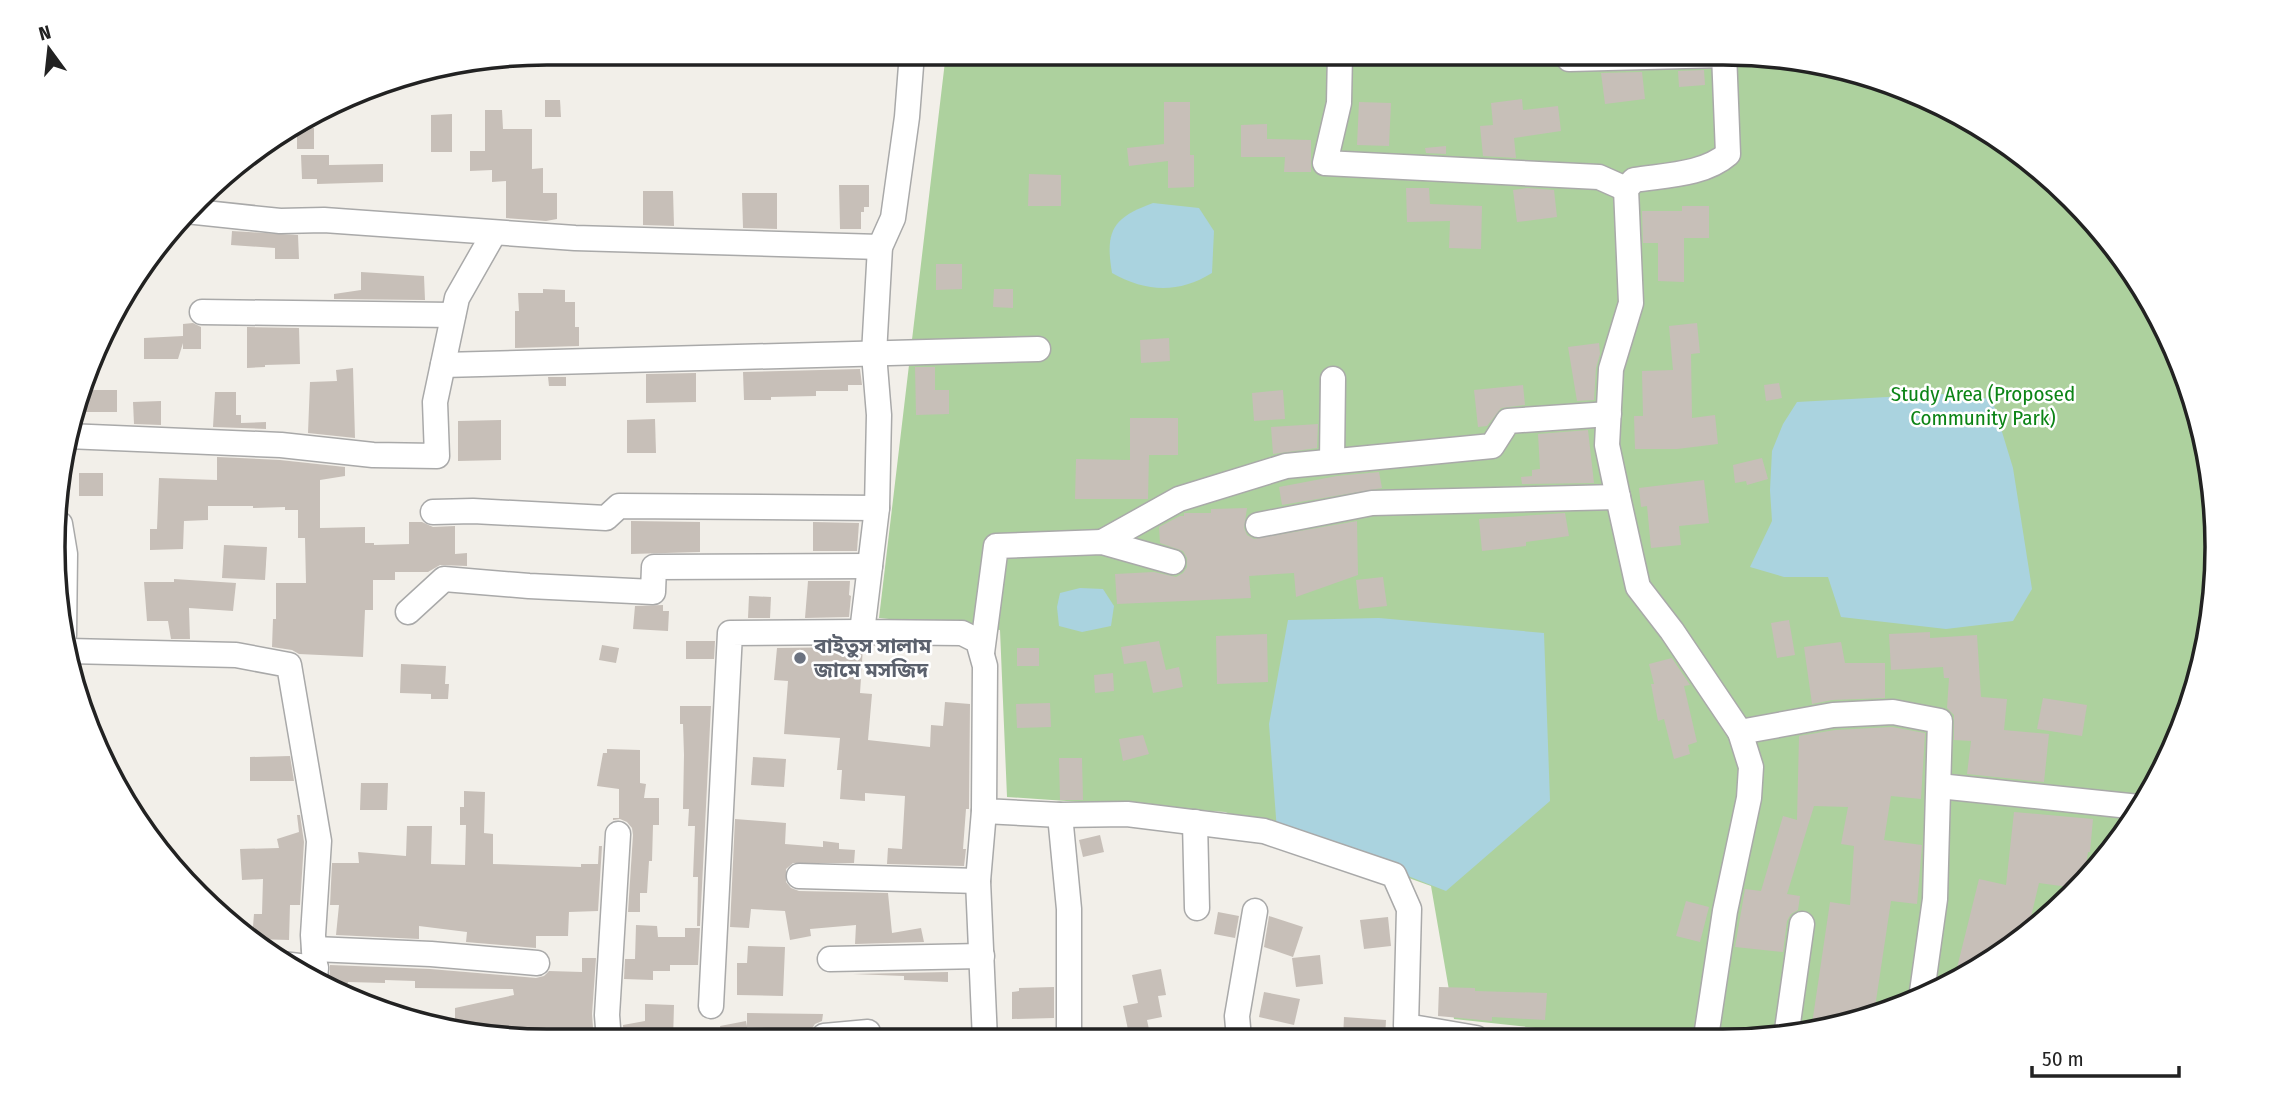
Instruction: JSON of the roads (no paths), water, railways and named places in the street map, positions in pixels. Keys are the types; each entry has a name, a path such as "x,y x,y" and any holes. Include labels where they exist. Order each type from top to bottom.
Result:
{"street":[{"path":"862,632 877,508 879,415 874,354 880,247 893,218 907,117 911,65"},
{"path":"1340,65 1339,103 1325,163 1599,177 1626,189"},
{"path":"1707,1029 1725,911 1749,798 1751,766 1740,732 1672,631 1638,587 1607,444 1611,369 1631,303 1626,189 1634,180 1705,168 1719,162 1728,154 1724,65"},
{"path":"200,212 280,221 324,220 575,238 880,247"},
{"path":"78,436 281,445 373,455 437,456 435,402 457,298 494,233"},
{"path":"202,312 453,315"},
{"path":"443,365 1038,349"},
{"path":"1332,461 1334,379"},
{"path":"1102,542 1179,499 1286,466 1492,446 1508,421 1609,414"},
{"path":"1258,525 1372,503 1618,497"},
{"path":"433,512 473,511 606,518 618,506 877,508"},
{"path":"982,653 996,546 1102,542 1173,562"},
{"path":"408,612 444,579 653,592 654,567 870,566"},
{"path":"711,1006 720,874 730,633 962,633 978,641 985,666 984,811 978,881 985,1029"},
{"path":"76,651 236,655 289,665 319,841 315,966 432,954 537,963"},
{"path":"1740,732 1845,715 1893,712 1940,721 1935,899 1923,986"},
{"path":"1939,786 2130,806"},
{"path":"984,811 1060,815 1127,814 1264,831 1394,875 1409,909 1404,1029"},
{"path":"1060,815 1069,909 1069,1029"},
{"path":"1195,822 1197,908"},
{"path":"608,1029 618,834"},
{"path":"799,876 978,881"},
{"path":"1238,1029 1237,1016 1255,911"},
{"path":"1788,1025 1802,924"},
{"path":"830,959 982,956"}],"water":[{"path":"1153,203 1199,208 1214,231 1212,273 1187,285 1162,288 1137,284 1112,273 1110,246 1114,228 1128,214"},
{"path":"1941,394 1992,399 2013,468 2032,589 2013,621 1946,629 1841,617 1828,577 1784,577 1750,567 1772,521 1772,451 1783,424 1797,402"},
{"path":"1080,588 1103,589 1114,606 1111,626 1082,632 1059,626 1057,607 1060,593"},
{"path":"1379,618 1544,633 1550,801 1446,891 1357,856 1277,831 1269,724 1288,620"}],"place":[{"name":"বাইতুস সালাম জামে মসজিদ","path":"800,658"}],"park label":[{"name":"Study Area (Proposed Community Park)","path":"1983,406"}]}
